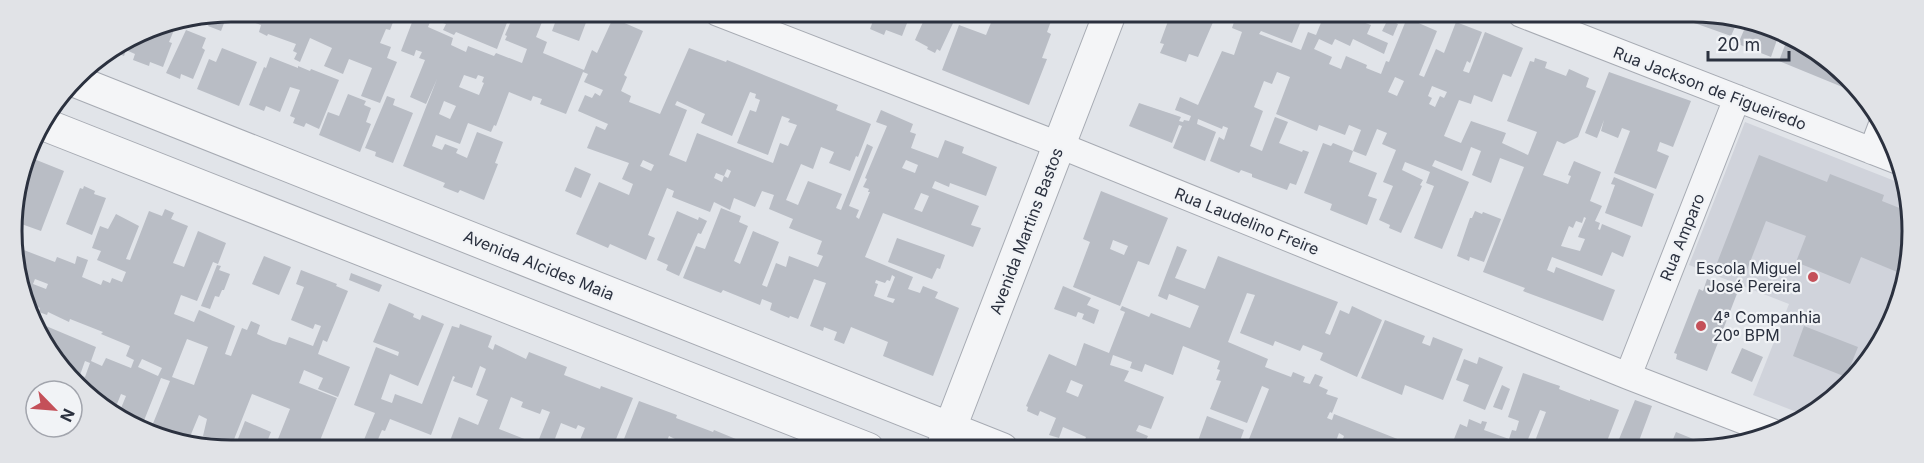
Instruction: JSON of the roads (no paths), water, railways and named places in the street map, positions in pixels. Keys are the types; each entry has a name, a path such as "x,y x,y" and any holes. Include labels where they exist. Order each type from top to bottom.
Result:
{"street":[{"name":"Rua Laudelino Freire","path":"741,22 1059,145 1756,430"},
{"name":"Avenida Martins Bastos","path":"946,439 1107,22"},
{"name":"Rua Jackson de Figueiredo","path":"1542,22 1887,157"},
{"name":"Avenida Alcides Maia","path":"84,84 946,439"},
{"name":"Rua Amparo","path":"1628,376 1737,98"},
{"path":"51,127 845,440"},
{"path":"1872,151 1878,135"}],"place":[{"name":"Escola Miguel José Pereira","path":"1813,277"},
{"name":"4ª Companhia 20º BPM","path":"1701,326"}]}
